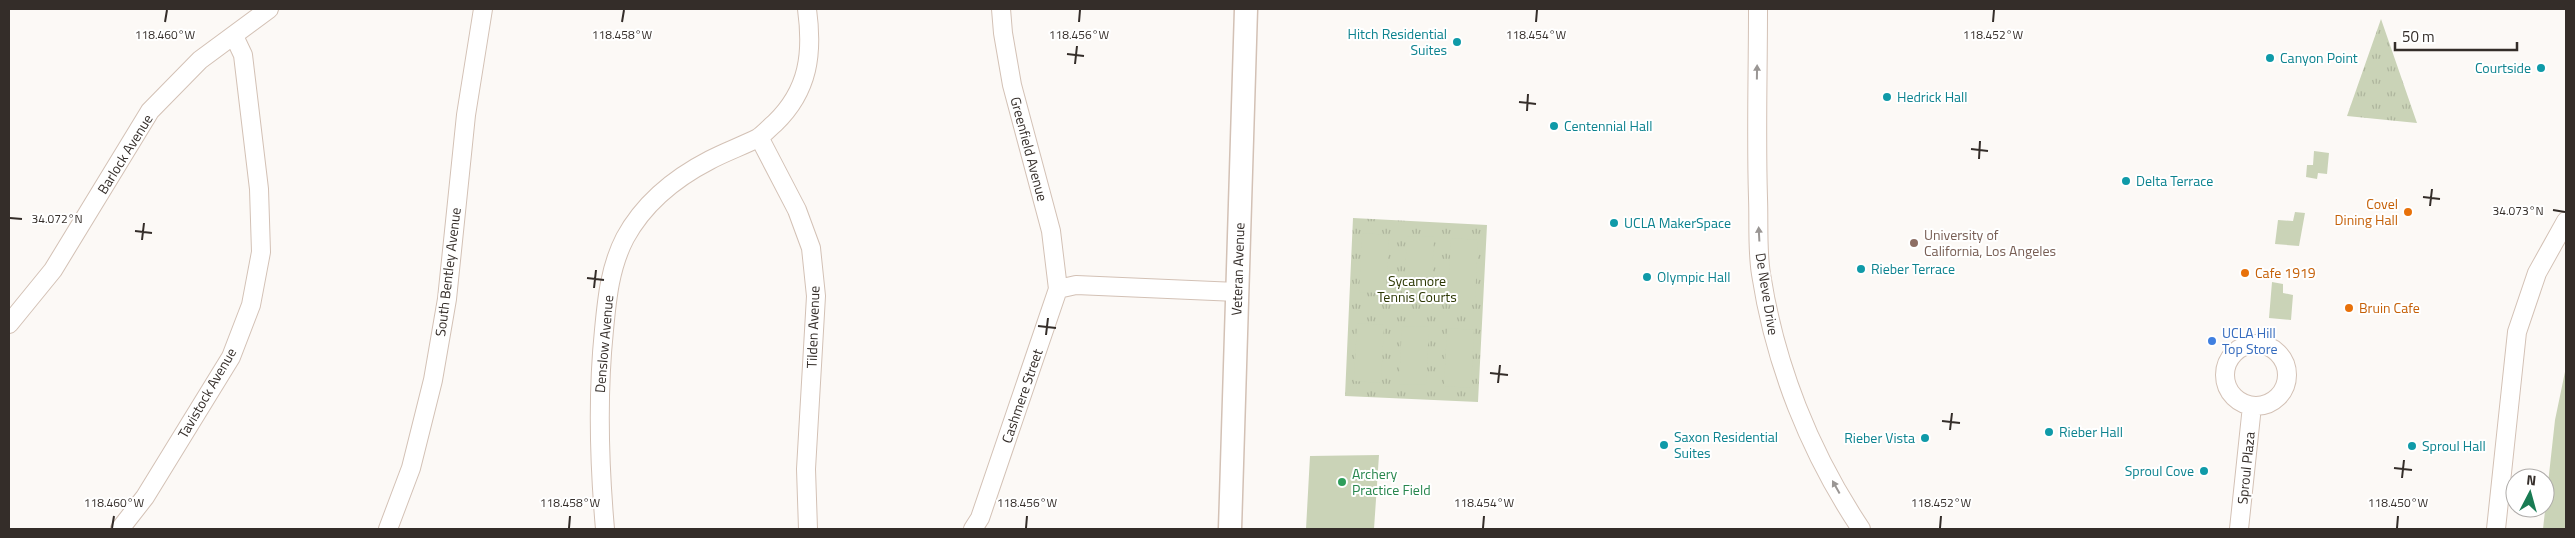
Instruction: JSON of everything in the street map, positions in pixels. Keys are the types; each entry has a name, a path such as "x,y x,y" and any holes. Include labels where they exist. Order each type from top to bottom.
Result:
{"street":[{"name":"Barlock Avenue","path":"9,324 53,270 150,111 200,60 269,9"},
{"name":"South Bentley Avenue","path":"388,529 411,468 433,380 447,299 466,114 482,9"},
{"name":"Denslow Avenue","path":"605,529 598,457 599,382 608,289 625,239 650,202 683,175 759,137 786,112 806,77 811,40 807,9"},
{"name":"Greenfield Avenue","path":"1001,9 1012,85 1052,231 1058,289"},
{"name":"Veteran Avenue","path":"1230,529 1246,9"},
{"name":"De Neve Drive","path":"1758,9 1758,219 1761,272 1770,322 1785,374 1816,453 1861,529"},
{"name":"Tavistock Avenue","path":"120,529 145,497 231,357 251,305 261,252 259,189 244,55 234,36"},
{"name":"Tilden Avenue","path":"759,137 797,210 811,248 816,296 806,469 808,529"},
{"path":"2496,529 2517,332 2537,273 2566,221"},
{"path":"1058,289 1076,285 1237,292"},
{"name":"Cashmere Street","path":"973,529 980,518 1058,289"},
{"name":"Sproul Plaza","path":"2239,529 2252,406"}],"green space":[{"path":"2381,19 2417,123 2347,116"},
{"path":"2314,151 2329,153 2327,174 2318,173 2317,179 2306,177 2307,165 2313,165"},
{"path":"2295,212 2305,213 2299,246 2275,244 2278,220 2293,221"},
{"name":"Sycamore Tennis Courts","path":"1353,218 1487,225 1478,402 1345,396"},
{"path":"1362,233 1389,235 1386,293 1359,292"},
{"path":"1407,236 1434,237 1431,296 1404,294"},
{"path":"1451,238 1478,240 1475,298 1448,296"},
{"path":"2272,282 2283,284 2283,293 2293,295 2291,320 2269,318"},
{"path":"1357,323 1384,325 1381,383 1354,381"},
{"path":"1402,326 1429,327 1426,385 1399,384"},
{"path":"1447,328 1474,330 1471,388 1444,386"},
{"path":"2566,367 2566,529 2543,529 2544,518 2555,518 2555,468 2550,468 2555,420"},
{"name":"Archery Practice Field","path":"1379,455 1374,529 1306,529 1310,456"}],"place":[{"name":"Hitch Residential Suites","path":"1457,42"},
{"name":"Canyon Point","path":"2270,58"},
{"name":"Courtside","path":"2541,68"},
{"name":"Hedrick Hall","path":"1887,97"},
{"name":"Centennial Hall","path":"1554,126"},
{"name":"Delta Terrace","path":"2126,181"},
{"name":"Covel Dining Hall","path":"2408,212"},
{"name":"UCLA MakerSpace","path":"1614,223"},
{"name":"University of California, Los Angeles","path":"1914,243"},
{"name":"Rieber Terrace","path":"1861,269"},
{"name":"Cafe 1919","path":"2245,273"},
{"name":"Olympic Hall","path":"1647,277"},
{"name":"Bruin Cafe","path":"2349,308"},
{"name":"UCLA Hill Top Store","path":"2212,341"},
{"name":"Rieber Hall","path":"2049,432"},
{"name":"Rieber Vista","path":"1925,438"},
{"name":"Saxon Residential Suites","path":"1664,445"},
{"name":"Sproul Hall","path":"2412,446"},
{"name":"Sproul Cove","path":"2204,471"},
{"name":"Archery Practice Field","path":"1342,482"}]}
